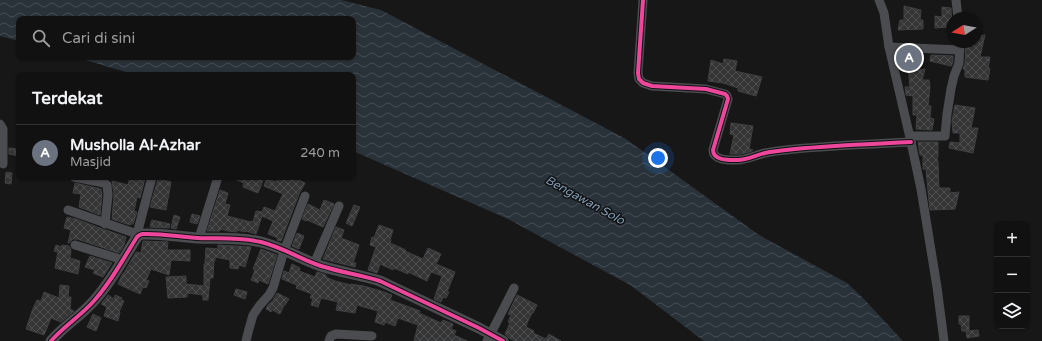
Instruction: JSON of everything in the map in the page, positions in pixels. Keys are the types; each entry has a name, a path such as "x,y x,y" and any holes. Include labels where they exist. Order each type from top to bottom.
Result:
{"street":[{"path":"643,0 638,73 639,79 643,83 652,86 706,89 726,94 728,98 712,153 718,158 737,160 796,149 945,136 951,89 959,63 960,48"},
{"path":"879,0 884,13 889,47 911,139 923,204 944,341"},
{"path":"956,0 957,12"},
{"path":"889,47 946,46"},
{"path":"0,124 2,126 3,133 3,164"},
{"path":"89,180 107,184 108,195 105,224"},
{"path":"54,340 69,323 91,304 107,284 139,234 151,180"},
{"path":"199,238 217,180"},
{"path":"246,341 253,316 273,288 284,251 305,196"},
{"path":"314,264 339,206"},
{"path":"68,210 105,224 139,234 199,238 230,238 252,240 276,246 314,264 380,281 489,338 503,341"},
{"path":"75,245 123,260"},
{"path":"489,338 514,288"},
{"path":"329,341 331,336 336,334 372,336"}],"water":[{"name":"Bengawan Solo","path":"0,0 341,0 381,10 626,139 759,235 847,283 903,341 704,341 630,285 508,219 356,152 356,72 126,72 85,60 356,60 356,16 16,16 16,40 0,36"}],"building":[{"path":"904,6 921,10 920,20 923,20 923,29 898,30 900,20 904,20"},
{"path":"942,7 951,8 951,12 946,12 946,27 935,28 935,16 942,17"},
{"path":"982,35 985,35 980,57 990,57 988,80 965,77 965,69 963,69 965,63 966,48 982,48"},
{"path":"902,54 916,54 914,71 925,69 922,80 929,80 930,87 928,106 931,106 930,118 934,119 932,130 916,129 917,115 913,115 913,96 906,95 905,87 910,87 908,64 901,63"},
{"path":"931,55 953,56 953,62 951,66 930,61"},
{"path":"724,59 737,61 735,71 762,77 756,96 738,91 738,88 723,83 708,81 711,60 723,64"},
{"path":"955,105 975,108 971,128 978,128 973,153 949,148 950,142 960,143 960,133 953,133 952,121"},
{"path":"731,123 753,126 749,149 753,150 752,151 741,154 730,154 734,135 730,134"},
{"path":"918,142 938,142 937,161 939,188 950,188 950,193 959,192 955,209 930,210 926,169 923,169 923,155 920,155"},
{"path":"9,148 16,149 16,155 9,154"},
{"path":"6,172 12,173 11,184 5,183"},
{"path":"129,180 144,180 140,198 137,197 134,211 137,212 133,224 130,225 112,219 114,195 112,181 128,185"},
{"path":"158,180 171,182 166,210 150,207"},
{"path":"237,180 263,180 258,193 243,187 244,183"},
{"path":"266,180 276,182 277,180 299,180 305,183 299,194 281,241 277,240 278,238 268,234 273,221 262,216 256,234 237,230 237,232 220,229 220,231 207,231 220,190 228,193 225,204 230,205 227,216 253,222 256,211 262,212 264,207 275,211 283,194 264,186"},
{"path":"75,183 101,189 102,195 100,215 79,207 81,194 73,193"},
{"path":"324,200 334,204 323,227 302,219 308,204 320,210"},
{"path":"354,205 360,207 352,226 346,223"},
{"path":"192,214 200,216 197,224 190,222"},
{"path":"174,215 180,217 176,229 171,228"},
{"path":"67,217 126,237 124,245 119,253 77,239 73,239 68,243 71,230 64,228"},
{"path":"152,220 170,224 169,228 150,227"},
{"path":"379,225 393,230 390,243 406,250 405,251 423,259 428,248 441,254 436,264 455,272 446,298 443,297 441,302 434,299 442,276 431,272 427,281 408,272 408,274 394,268 393,270 380,264 377,273 368,270 376,247 370,245 372,237 374,238"},
{"path":"336,227 344,230 341,238 359,245 353,263 356,263 355,267 323,259"},
{"path":"297,233 304,236 299,249 292,246"},
{"path":"143,241 168,242 167,250 190,250 190,261 171,260 169,275 151,269 146,280 149,281 146,288 143,287 140,294 118,284 136,252 141,253"},
{"path":"56,245 62,247 62,245 69,246 71,250 70,258 80,261 78,274 55,268 58,252 54,251"},
{"path":"218,245 251,247 245,267 239,265 238,269 230,268 230,260 215,257 213,278 210,278 208,300 203,300 203,295 187,293 187,297 168,298 166,277 186,276 186,284 204,286 206,248 218,249"},
{"path":"261,249 277,255 268,284 259,280 258,283 251,280 255,270 253,269"},
{"path":"90,256 112,263 103,277 93,273 95,270 85,267"},
{"path":"292,264 300,268 299,271 315,277 318,272 335,281 351,285 364,286 392,295 390,300 420,311 419,313 441,323 443,320 453,324 451,329 456,331 454,335 467,341 414,341 418,325 398,318 395,326 385,322 384,325 375,322 378,311 357,305 355,313 336,310 338,302 321,298 318,307 311,305 313,298 310,298 312,294 296,288 297,285 282,279 284,271 289,273"},
{"path":"60,285 69,286 68,297 71,297 70,309 74,311 61,322 51,318 44,335 26,329 37,300 41,301 44,292 59,298"},
{"path":"236,289 247,292 245,299 234,295"},
{"path":"277,293 289,299 284,305 280,314 266,309"},
{"path":"108,295 114,299 115,295 122,298 121,300 124,301 119,312 118,321 104,316 107,307 101,304"},
{"path":"517,295 537,305 526,327 534,331 533,333 546,339 549,334 561,341 515,341 505,334 510,323 508,322 511,315 508,314"},
{"path":"93,314 101,318 96,331 87,327"},
{"path":"959,316 969,316 969,331 962,331 961,324 959,324"},
{"path":"978,330 979,336 967,338 966,331"}],"cycle path":[{"path":"643,0 638,73 639,79 643,83 652,86 706,89 725,94 728,99 713,150 714,154 719,158 727,160 741,160 776,151 911,142"},
{"path":"51,341 99,296 137,237 143,234 198,238 245,239 269,244 321,266 380,281 503,341"}],"place":[{"name":"Musholla Al-Azhar","path":"909,58"}]}
